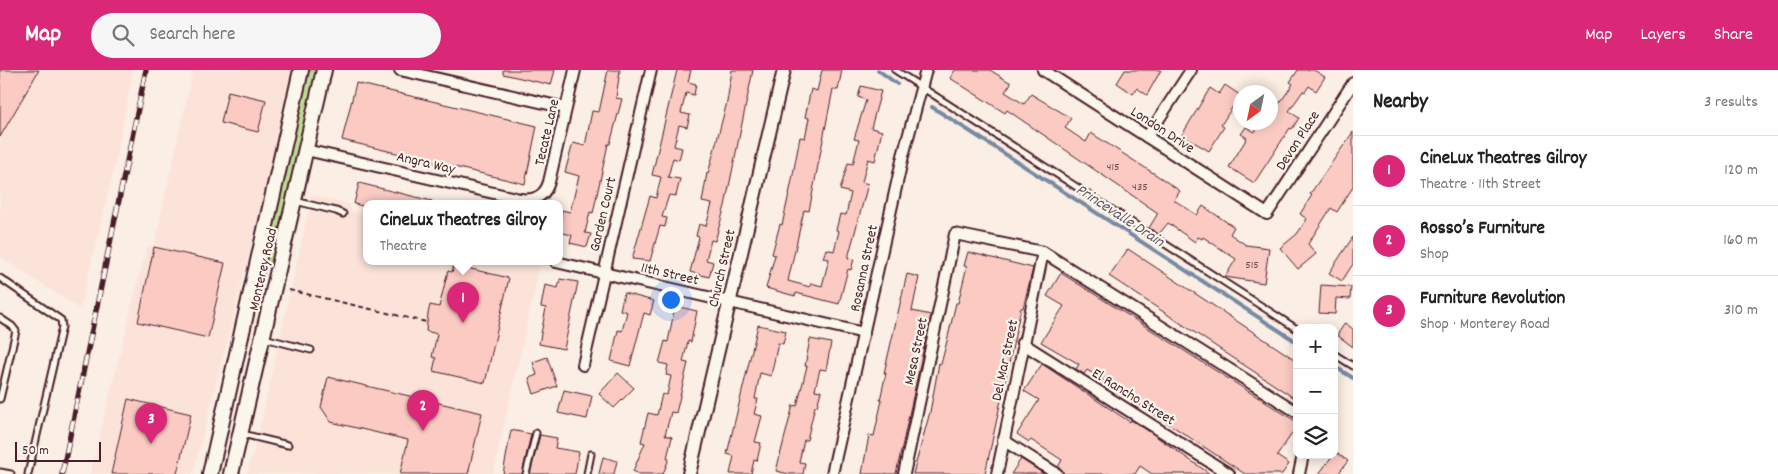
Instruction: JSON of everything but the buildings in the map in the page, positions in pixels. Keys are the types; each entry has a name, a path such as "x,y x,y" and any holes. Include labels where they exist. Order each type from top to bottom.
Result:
{"main road":[{"name":"Monterey Road","path":"210,474 301,70"},
{"name":"Monterey Road","path":"231,474 324,70"}],"street":[{"path":"400,70 566,108"},
{"name":"Tecate Lane","path":"539,197 549,182 575,70"},
{"name":"Garden Court","path":"583,365 651,70"},
{"name":"Church Street","path":"690,474 784,70"},
{"name":"Rosanna Street","path":"832,474 920,87 926,70"},
{"name":"London Drive","path":"1044,70 1267,214"},
{"path":"1147,137 1191,70"},
{"name":"Devon Place","path":"1267,214 1353,83"},
{"name":"Angra Way","path":"306,150 520,199 539,197"},
{"name":"Mesa Street","path":"904,474 955,234 1043,252"},
{"path":"1043,252 1293,409"},
{"name":"Del Mar Street","path":"997,474 1022,343 1043,252"},
{"name":"11th Street","path":"563,264 864,333"},
{"name":"El Rancho Street","path":"1022,343 1229,474"},
{"path":"1003,440 1057,474"},
{"path":"1299,474 1302,459"}],"lane":[{"path":"895,70 1293,326"},
{"path":"294,201 336,210 343,214"},
{"path":"0,278 61,320 62,327 28,474"},
{"path":"0,318 16,331 0,398"},
{"path":"263,338 311,350"},
{"path":"1338,357 1353,366"},
{"path":"526,474 536,433"},
{"path":"240,434 288,445"},
{"path":"587,474 591,454"},
{"path":"0,472 11,474"}],"path":[{"path":"289,290 426,322"}],"shaded area":[{"path":"0,70 133,70 116,160 80,309 0,257"},
{"path":"193,70 291,70 266,187 193,474 90,474 147,246 154,247"},
{"path":"312,195 349,204 352,212 363,214 363,265 540,265 493,474 247,474 262,418"}],"green space":[{"path":"308,70 317,70 273,264 267,265 264,263"}],"waterway":[{"name":"Princevalle Drain","path":"878,70 897,84"},
{"name":"Princevalle Drain","path":"932,107 1293,339"},
{"name":"Princevalle Drain","path":"1338,369 1353,378"}],"railway":[{"path":"62,474 146,70"}],"place":[{"name":"CineLux Theatres Gilroy","path":"463,323"},
{"name":"Rosso’s Furniture","path":"423,431"},
{"name":"Furniture Revolution","path":"151,444"}]}
